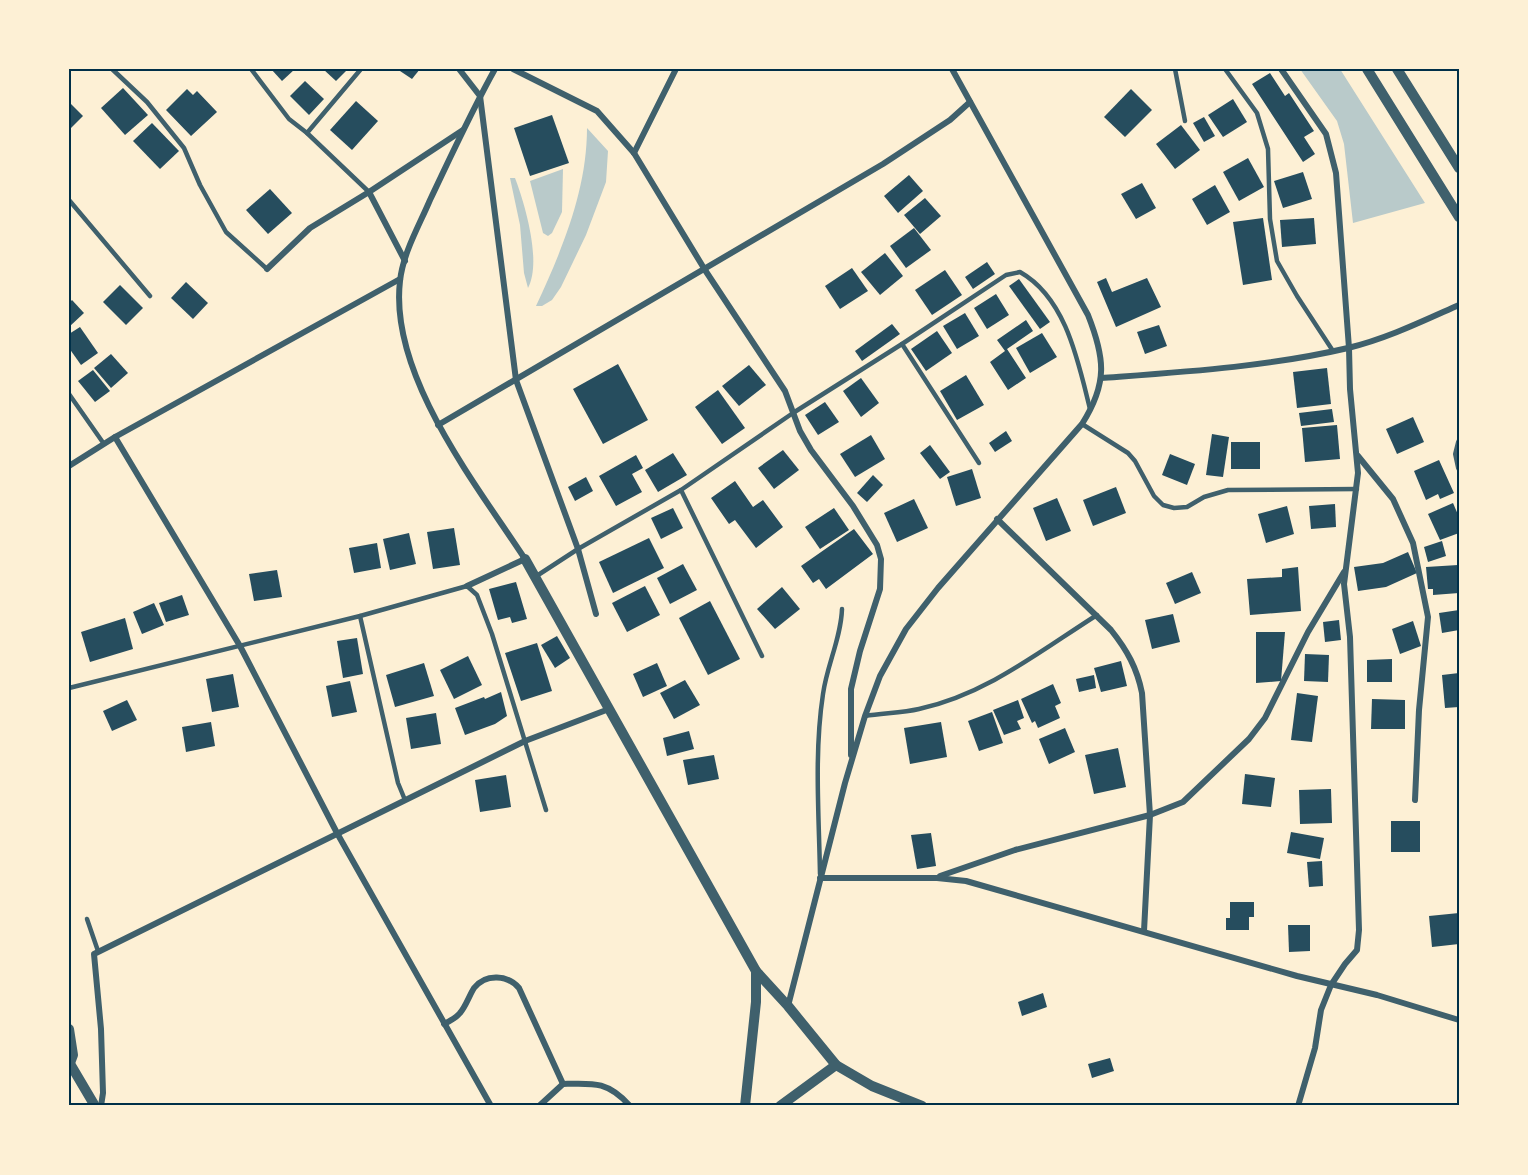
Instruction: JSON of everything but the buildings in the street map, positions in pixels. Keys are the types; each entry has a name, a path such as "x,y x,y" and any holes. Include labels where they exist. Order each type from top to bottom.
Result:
{"street":[{"path":"459,69 480,96 516,380 578,549 596,614"},
{"path":"495,69 463,129 413,237 400,279 398,302 414,374 438,425 525,559 756,971 836,1065 872,1086 922,1106"},
{"path":"513,69 597,111 634,153 705,270 784,392 811,450 869,529 877,545 881,559 880,590 860,651 851,689 851,762"},
{"path":"634,153 676,69"},
{"path":"788,1006 851,762 880,676 906,629 938,588 1082,424 1090,411 1101,378 1100,344 1088,315 952,69"},
{"path":"1281,69 1326,134 1336,173 1351,407 1358,455 1357,489 1344,584 1350,637 1359,930 1357,950 1331,984 1321,1010 1315,1048 1298,1106"},
{"path":"1367,69 1459,217"},
{"path":"1397,69 1459,168"},
{"path":"438,425 883,164 950,120 970,102"},
{"path":"267,269 310,228 369,192 463,129"},
{"path":"369,192 405,261"},
{"path":"69,466 115,437 212,386 400,279"},
{"path":"1101,378 1269,363 1349,348 1388,335 1459,305"},
{"path":"115,437 240,646 337,833 490,1106"},
{"path":"1459,442 1456,454 1459,468"},
{"path":"1358,455 1393,499 1413,543 1428,617 1419,710 1415,800"},
{"path":"997,519 1097,615 1124,646 1138,676 1142,693 1150,815 1144,931"},
{"path":"467,586 525,559"},
{"path":"937,878 1016,849 1150,815 1183,802 1249,739 1265,718 1308,632 1344,571"},
{"path":"101,1106 103,1094 101,1029 96,952 525,741 609,709"},
{"path":"820,878 937,878 966,882 1377,995 1459,1020"},
{"path":"745,1106 755,1014 756,971"},
{"path":"444,1024 460,1013 475,987 480,983 492,978 507,978 519,988 563,1084"},
{"path":"69,1029 73,1055 70,1063 95,1106"},
{"path":"780,1106 836,1065"},
{"path":"538,1106 563,1084 592,1083 603,1085 620,1095 630,1106"}],"lane":[{"path":"111,69 147,102 184,148 200,185 226,232 267,269"},
{"path":"251,69 289,119 369,192"},
{"path":"307,133 361,69"},
{"path":"1175,69 1185,121"},
{"path":"1225,69 1257,113 1268,149 1270,219 1277,261 1333,351"},
{"path":"69,200 150,296"},
{"path":"535,577 578,549 681,490 793,413 1006,275 1020,272 1030,277 1062,321 1076,357 1090,411"},
{"path":"902,344 978,463"},
{"path":"69,394 104,444"},
{"path":"1082,424 1128,453 1135,461 1154,496 1163,505 1174,508 1187,507 1204,497 1228,490 1357,489"},
{"path":"681,490 762,656"},
{"path":"69,688 360,616 467,586 477,595 492,634 546,810"},
{"path":"820,878 821,713 823,693 842,622 842,609"},
{"path":"865,716 920,709 974,691 1003,677 1097,615"},
{"path":"360,616 398,783 405,800"},
{"path":"87,919 96,952"}],"shaded area":[{"path":"1300,69 1340,69 1425,203 1353,223 1344,144 1337,121"},
{"path":"587,128 608,151 606,182 586,235 561,287 552,300 542,306 536,306 564,242 578,197 583,175"},
{"path":"563,169 562,212 552,233 548,236 543,233 530,181"},
{"path":"510,178 515,178 523,202 533,249 532,277 528,288 524,273 520,225"}]}
